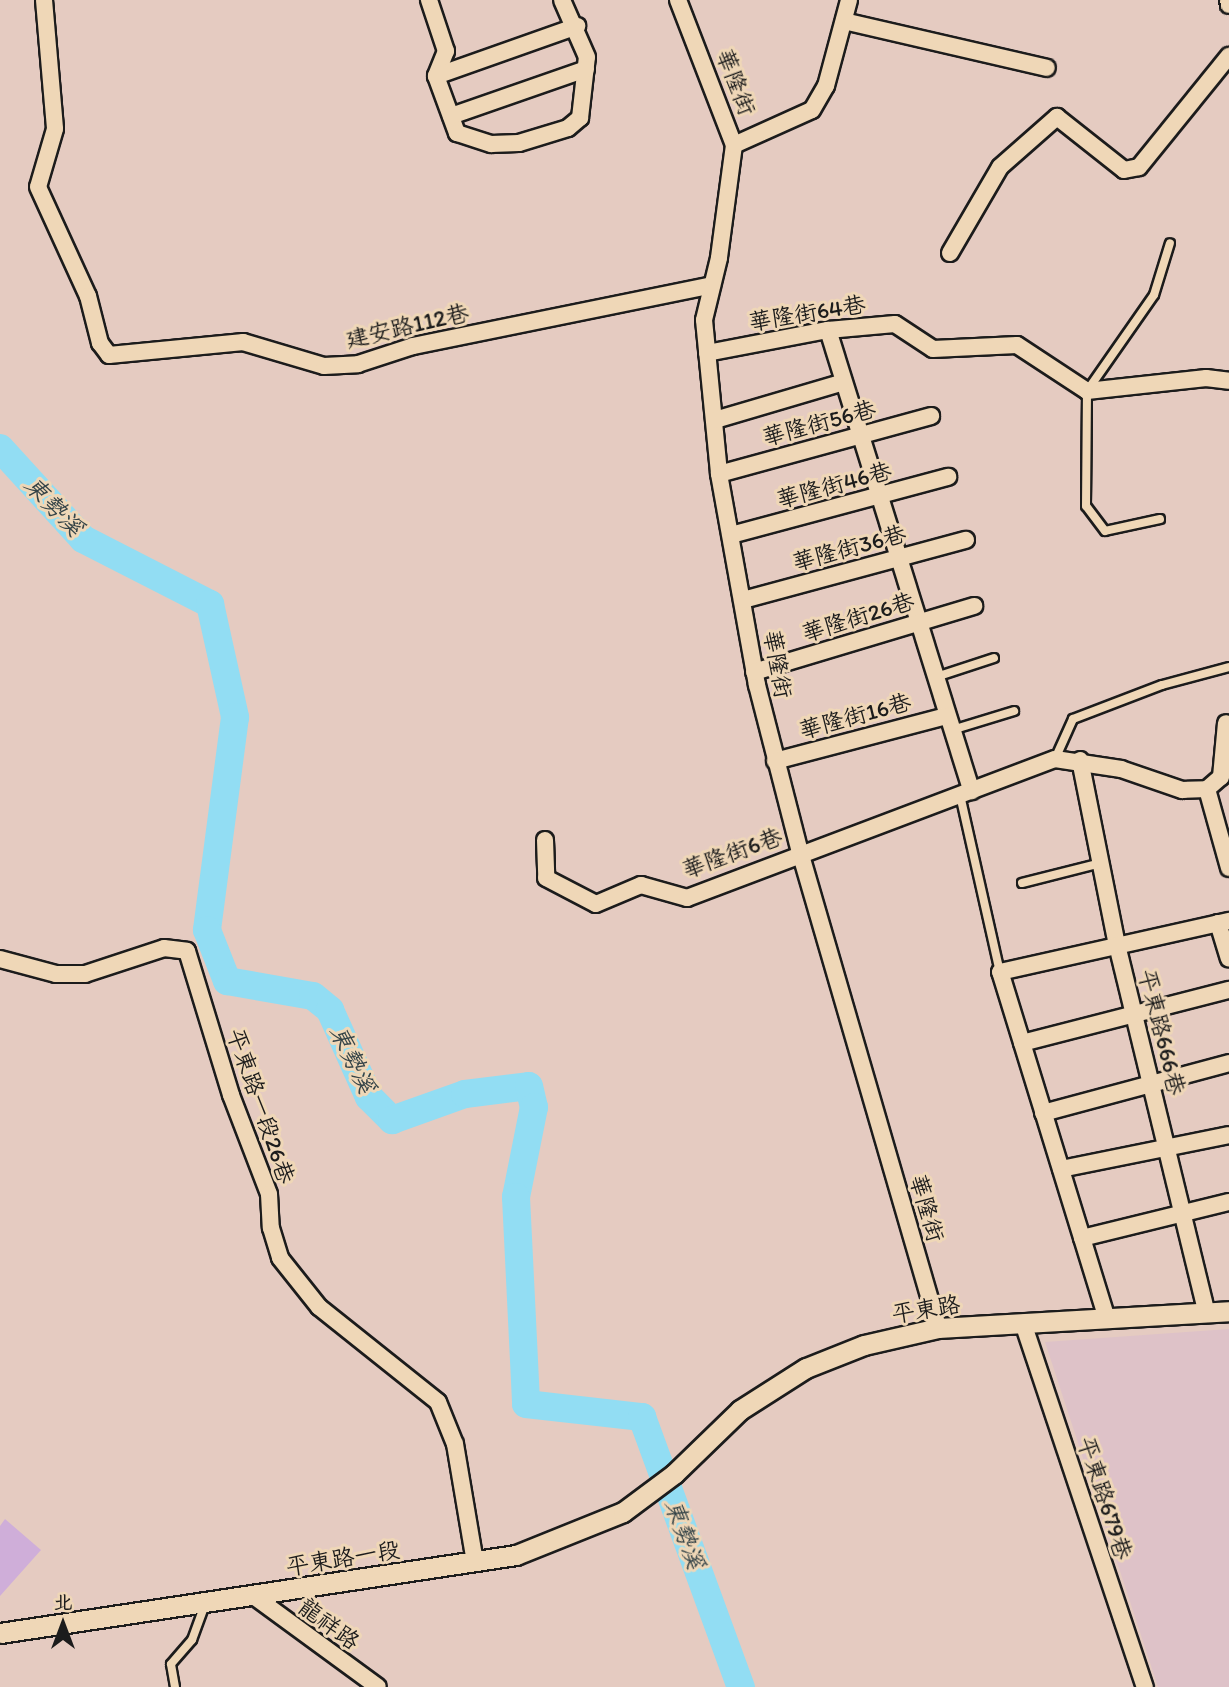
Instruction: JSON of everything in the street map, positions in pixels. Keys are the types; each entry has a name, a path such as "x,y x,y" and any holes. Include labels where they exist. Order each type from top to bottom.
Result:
{"street":[{"name":"建安路112巷","path":"44,0 55,129 38,187 88,296 100,343 109,355 243,342 324,366 358,364 413,346 712,285"},
{"path":"429,0 446,51 436,76 457,133 491,144 519,143 568,128 580,118 587,57 577,26 562,0"},
{"name":"華隆街","path":"678,0 734,145 704,320 719,474 754,672 800,852 938,1328"},
{"path":"734,145 813,110 826,86 849,0"},
{"path":"844,21 1047,68"},
{"path":"436,76 577,26"},
{"path":"950,253 1000,167 1057,117 1124,170 1139,167 1229,56"},
{"path":"451,116 586,69"},
{"name":"華隆街64巷","path":"707,353 828,330 895,324 933,349 1017,345 1087,391"},
{"path":"828,330 858,436 900,558 936,677 966,793"},
{"path":"1087,391 1206,379 1229,381"},
{"path":"715,420 844,382"},
{"name":"華隆街56巷","path":"719,474 931,416"},
{"name":"華隆街46巷","path":"731,535 948,477"},
{"name":"華隆街36巷","path":"743,600 966,540"},
{"name":"華隆街26巷","path":"754,672 974,606"},
{"name":"華隆街16巷","path":"775,761 949,723"},
{"path":"1055,759 1080,760 1182,790 1207,789 1221,777 1226,723"},
{"name":"華隆街6巷","path":"545,840 546,878 596,904 642,885 687,898 800,852 1055,759"},
{"name":"平東路666巷","path":"1080,760 1117,945 1207,1313"},
{"path":"1207,789 1229,868"},
{"path":"1107,1319 1000,972 1223,922 1229,958"},
{"name":"平東路一段26巷","path":"0,959 56,974 85,974 164,948 187,951 231,1095 269,1194 271,1228 279,1258 319,1307 438,1402 455,1444 475,1562"},
{"path":"1022,1043 1229,990"},
{"path":"1044,1113 1229,1063"},
{"path":"1060,1169 1229,1135"},
{"path":"1082,1238 1229,1202"},
{"name":"平東路","path":"674,1474 740,1410 806,1368 864,1345 938,1328 1229,1311"},
{"name":"平東路679巷","path":"1023,1323 1145,1687"},
{"name":"平東路一段","path":"0,1633 255,1597 516,1555 623,1512 674,1474"},
{"name":"龍祥路","path":"255,1597 378,1687"}],"lane":[{"path":"1160,519 1105,531 1086,506 1087,391 1154,295 1170,243"},
{"path":"936,677 994,658"},
{"path":"1055,759 1073,719 1162,685 1229,667"},
{"path":"949,723 1014,711"},
{"path":"966,793 1000,972"},
{"path":"1022,883 1101,863"},
{"path":"175,1687 171,1664 192,1640 205,1604"}],"shaded area":[{"path":"1229,1329 1229,1687 1158,1687 1045,1342"}],"building":[{"path":"5,1519 41,1550 0,1596 0,1526"}],"waterway":[{"name":"東勢溪","path":"0,448 83,539 210,604 235,717 207,930 227,981 313,996 330,1010 369,1097 392,1120 465,1094 529,1086 534,1107 516,1197 526,1404 642,1417 741,1687"}]}
